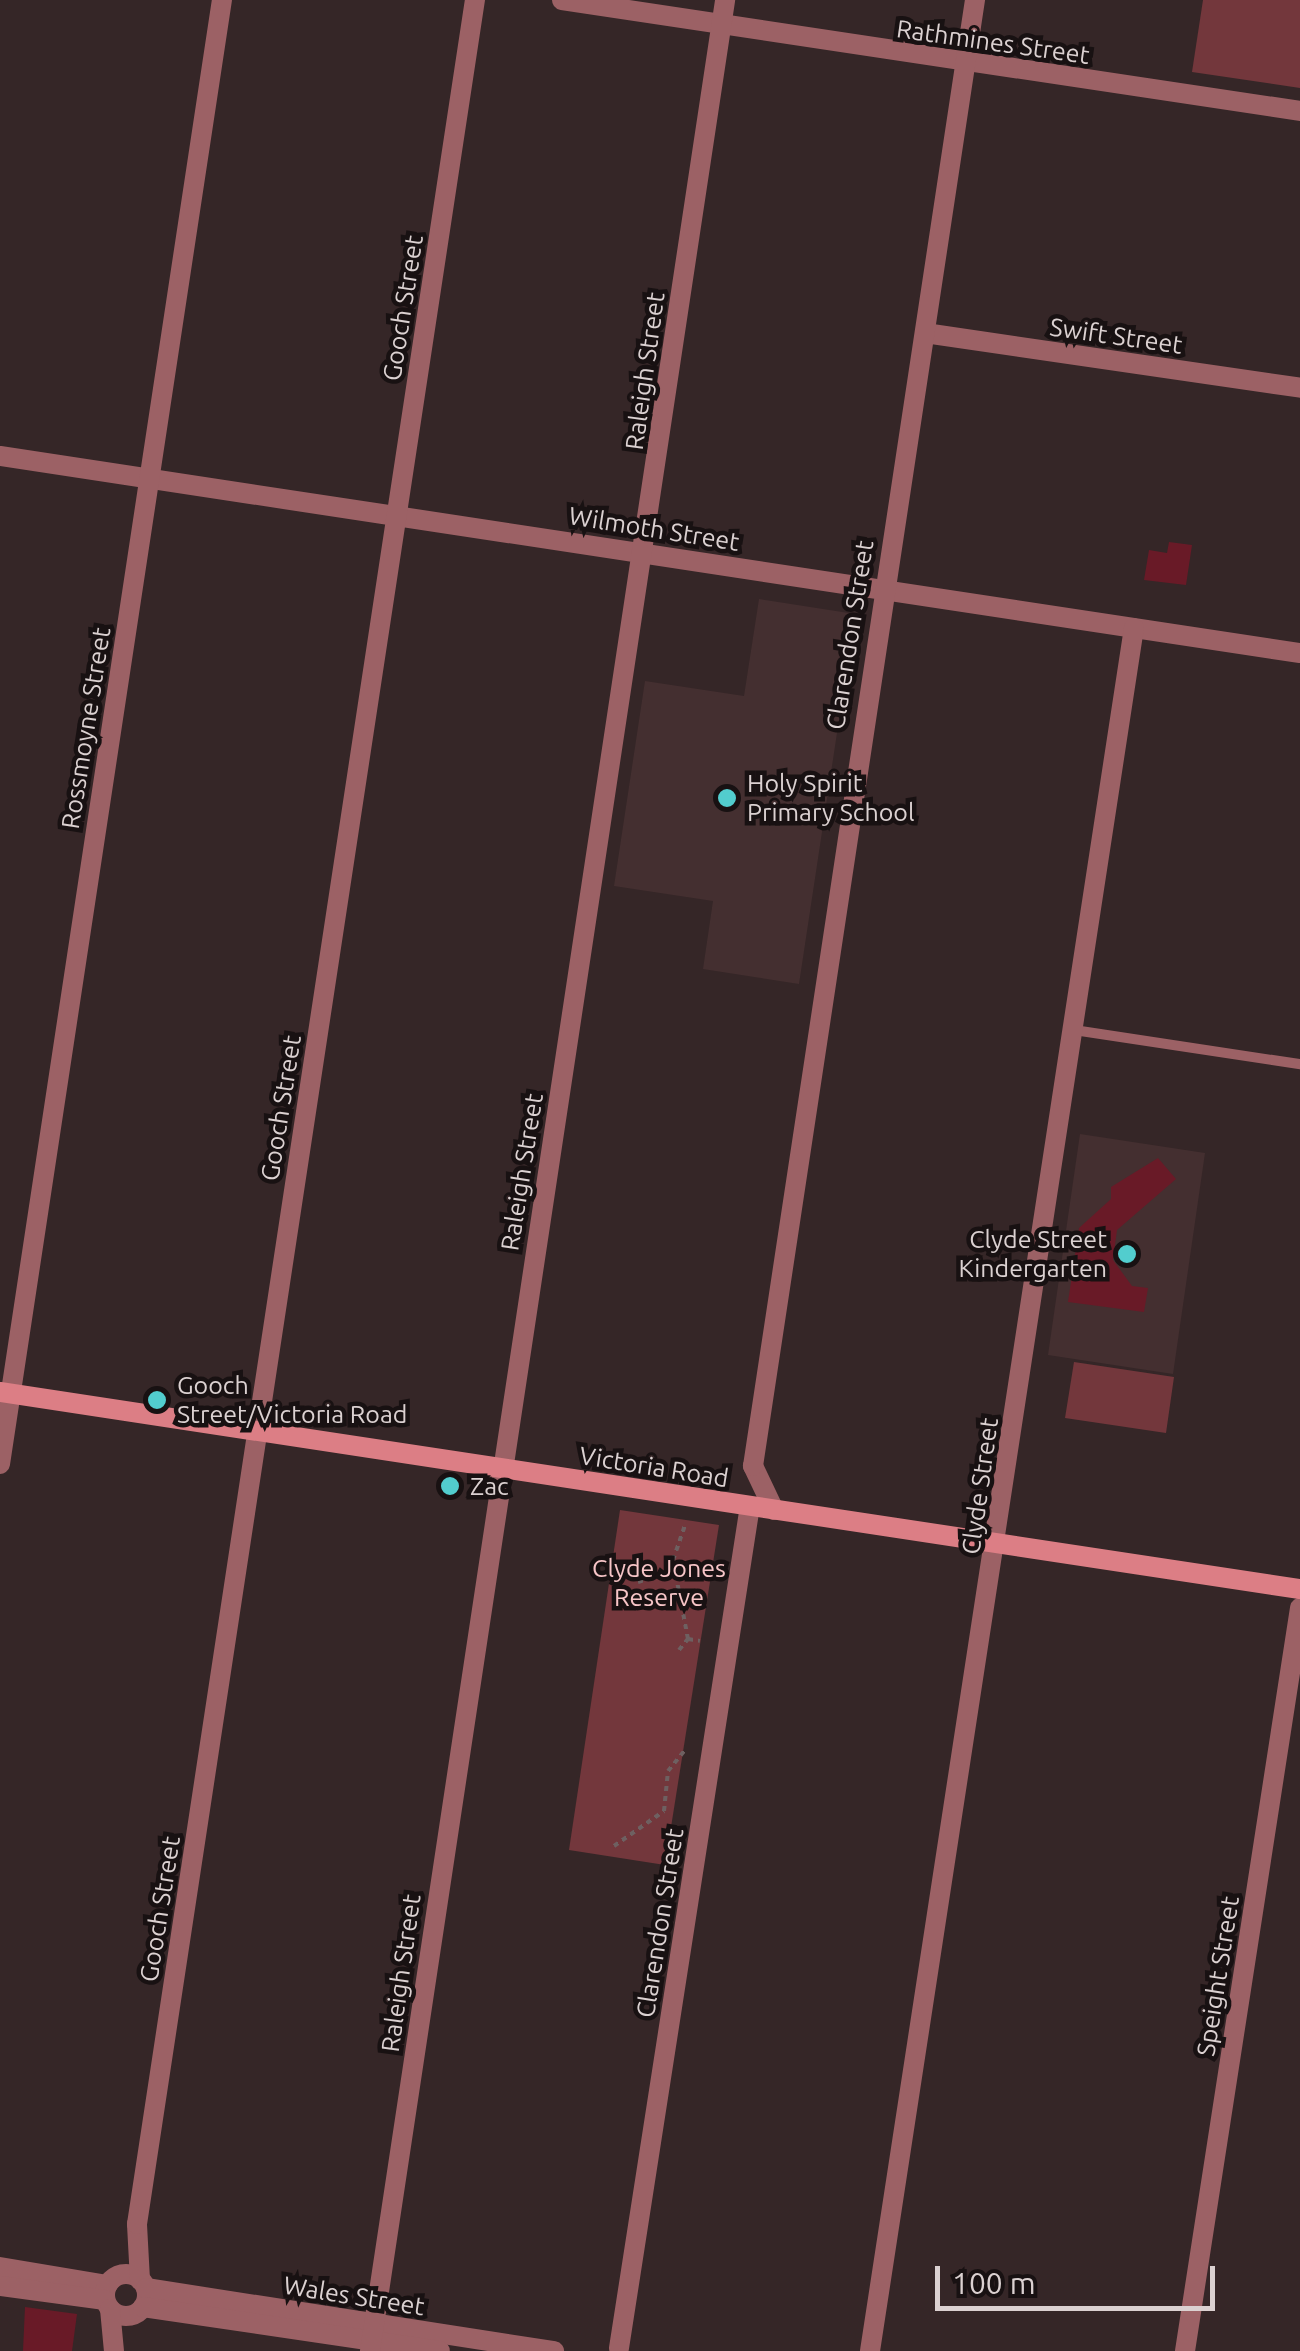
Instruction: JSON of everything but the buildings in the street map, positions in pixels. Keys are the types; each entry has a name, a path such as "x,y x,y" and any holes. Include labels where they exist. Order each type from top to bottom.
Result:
{"street":[{"name":"Rossmoyne Street","path":"0,1464 5,1393 222,0"},
{"name":"Gooch Street","path":"117,2351 141,2297 137,2224 475,0"},
{"name":"Rathmines Street","path":"562,0 966,64 1300,111"},
{"name":"Raleigh Street","path":"372,2338 725,0"},
{"name":"Clarendon Street","path":"774,1510 754,1466 881,590 976,0"},
{"name":"Swift Street","path":"925,334 1300,388"},
{"name":"Wilmoth Street","path":"0,456 1300,653"},
{"name":"Clyde Street","path":"870,2351 997,1547 1134,628"},
{"name":"Victoria Road","path":"5,1393 997,1547 1300,1589"},
{"name":"Clarendon Street","path":"616,2350 750,1506"},
{"name":"Speight Street","path":"1185,2351 1300,1608"},
{"name":"Gooch Street","path":"117,2351 109,2293 137,2224"},
{"path":"0,2267 141,2297"},
{"path":"0,2286 141,2297"},
{"name":"Wales Street","path":"141,2297 440,2351"},
{"name":"Wales Street","path":"372,2338 554,2351"}],"lane":[{"path":"1074,1030 1300,1064"}],"path":[{"path":"685,1524 672,1571 688,1639"},
{"path":"638,1582 672,1571"},
{"path":"688,1639 700,1641"},
{"path":"679,1650 688,1639"},
{"path":"614,1846 664,1811 668,1771 686,1748"}],"shaded area":[{"name":"Holy Spirit Primary School","path":"759,599 855,614 799,984 703,969 713,901 614,886 645,681 744,696"},
{"name":"Clyde Street Kindergarten","path":"1080,1134 1205,1153 1173,1374 1048,1355"}],"green space":[{"path":"1203,0 1300,0 1300,88 1192,72"},
{"path":"1074,1362 1174,1377 1166,1433 1065,1418"},
{"name":"Clyde Jones Reserve","path":"620,1510 719,1525 665,1865 569,1850"}],"place":[{"name":"Holy Spirit Primary School","path":"727,798"},
{"name":"Clyde Street Kindergarten","path":"1127,1254"},
{"name":"Gooch Street/Victoria Road","path":"157,1400"},
{"name":"Zac","path":"450,1486"}]}
